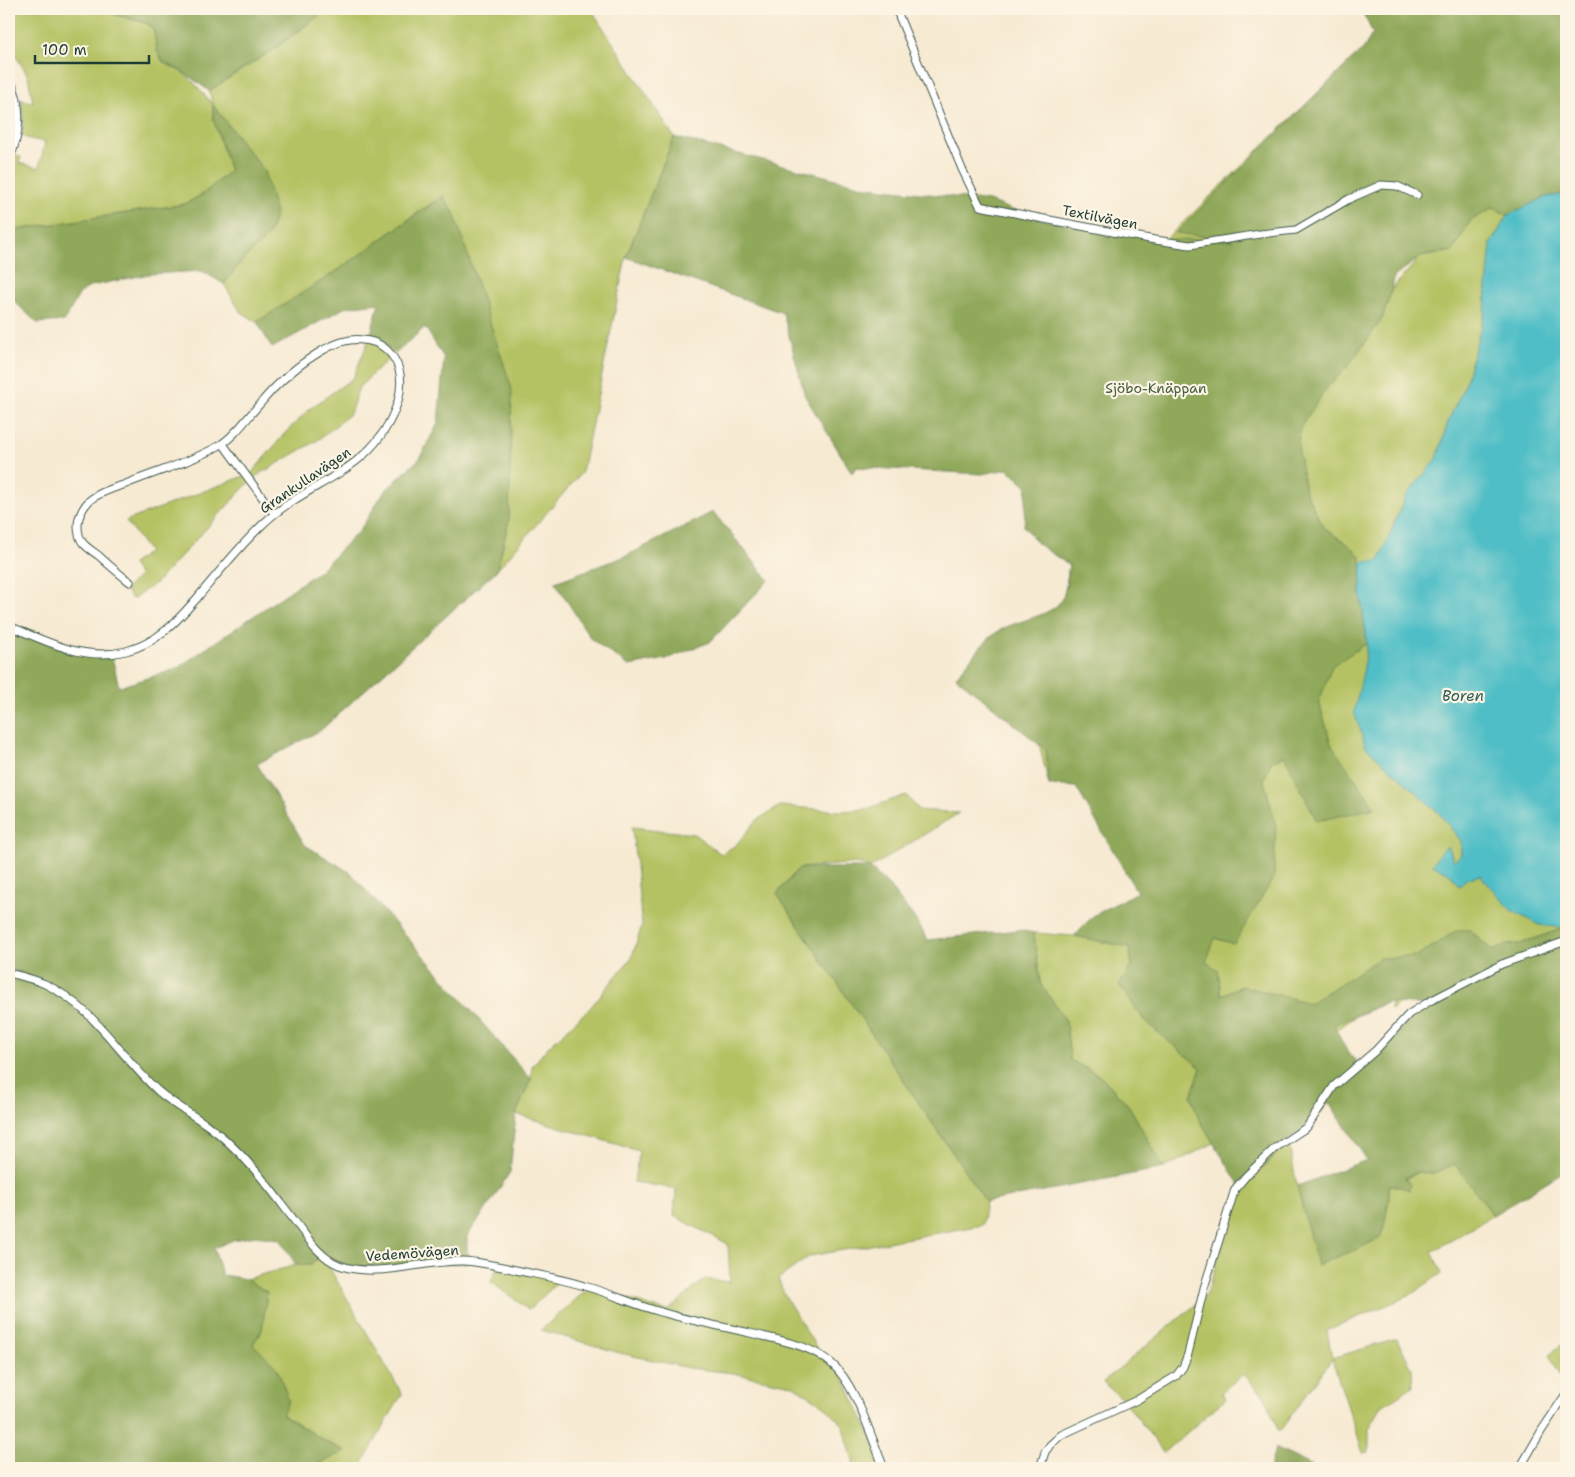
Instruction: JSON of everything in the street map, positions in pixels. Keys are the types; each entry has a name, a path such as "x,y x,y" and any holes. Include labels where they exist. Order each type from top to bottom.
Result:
{"street":[{"name":"Textilvägen","path":"896,9 962,169 980,206 1190,245 1296,230 1349,199 1381,185 1397,186 1417,196"},
{"path":"9,78 16,93 19,124 17,138 9,160"},
{"name":"Grankullavägen","path":"9,626 64,648 86,654 105,655 117,653 143,645 159,637 173,625 259,527 274,513 362,458 377,441 391,418 400,392 400,374 393,357 382,346 366,340 347,340 330,346 286,376 222,444 204,454 96,496 84,506 78,523 83,543 130,582"},
{"path":"222,444 274,513"},
{"path":"1040,1468 1050,1445 1061,1435 1137,1400 1164,1385 1180,1372 1188,1354 1204,1288 1235,1189 1275,1148 1307,1127 1328,1094 1339,1081 1375,1051 1404,1018 1418,1008 1502,964 1566,941"},
{"name":"Vedemövägen","path":"9,973 43,983 62,993 81,1007 102,1028 143,1076 160,1092 232,1145 255,1170 314,1246 330,1261 349,1268 370,1270 463,1261 495,1266 584,1285 660,1312 769,1338 810,1350 823,1356 843,1376 851,1390 884,1468"},
{"path":"1520,1468 1566,1394"}],"shaded area":[{"path":"9,71 21,98 23,122 16,149 9,161"}],"green space":[{"path":"9,9 82,9 106,12 149,24 154,32 157,51 163,62 185,74 213,105 213,118 230,171 203,194 185,204 9,231 9,162 13,155 21,157 19,163 39,168 45,142 26,138 21,134 23,122 21,100 33,102 28,76 16,56 9,29"},
{"path":"82,9 328,9 274,49 209,91 182,71 163,62 157,51 154,32 149,24 106,12"},
{"path":"328,9 591,9 674,137 626,257 582,472 497,570 509,520 454,213 443,196 339,270 257,322 240,311 224,284 241,262 264,171 213,105 209,91 274,49"},
{"name":"Sjöbo-Knäppan","path":"1364,9 1566,9 1506,188 1386,266 1361,348 1382,319 1392,289 1420,257 1453,251 1470,221 1493,208 1508,215 1491,243 1485,312 1465,385 1449,419 1437,459 1405,497 1379,561 1358,590 1367,643 1364,668 1366,747 1439,813 1461,841 1461,855 1454,861 1449,847 1443,849 1432,865 1448,872 1460,886 1466,879 1480,875 1511,910 1539,925 1564,928 1520,944 1512,944 1421,987 1390,1010 1391,1001 1358,1015 1335,1031 1238,988 1221,995 1218,970 1205,962 1214,938 1224,941 1107,767 1049,786 1040,747 1033,735 956,677 992,636 1008,626 1046,613 1060,602 1065,589 1069,565 1038,544 1024,526 1165,240 1364,48 1373,33 1362,11","holes":["1331,667 1319,702 1330,740 1318,716 1317,682"]},
{"name":"Sjöbo-Knäppan","path":"1364,9 1566,9 1566,194 1546,197 1508,215 1493,208 1470,221 1453,251 1420,257 1394,277 1382,319 1348,366 1326,389 1300,428 1298,447 1305,491 1324,528 1349,545 1361,557 1361,595 1367,643 1332,666 1319,702 1331,744 1375,808 1317,821 1284,755 1271,762 1264,780 1276,826 1274,877 1234,944 1215,938 1206,962 1218,970 1221,995 1242,986 1310,1003 1380,958 1418,956 1457,930 1470,930 1493,951 1505,945 1520,944 1564,928 1566,934 1566,1170 1493,1215 1455,1164 1433,1174 1418,1172 1405,1178 1410,1185 1409,1190 1388,1185 1389,1199 1382,1237 1317,1265 1297,1186 1367,1160 1329,1102 1308,1128 1288,1140 1267,1165 1240,1186 1198,1117 1191,1096 1201,1068 1142,1017 1119,985 1132,965 1129,947 1074,936 1093,916 1137,892 1076,787 1049,785 1046,750 956,677 992,636 1008,626 1038,616 1054,608 1064,594 1069,565 1038,544 1024,526 1027,486 1007,469 982,474 856,467 852,473 805,396 783,313 626,257 674,137 867,187 989,201 1033,218 1165,240 1233,240 1176,233 1364,48 1373,33 1362,11","holes":["1386,1002 1423,1005 1382,1048 1360,1067 1344,1046 1334,1025"]},
{"path":"213,105 264,171 276,214 268,236 241,262 224,284 202,271 149,274 91,286 80,293 64,321 37,323 9,296 9,231 185,204 203,194 230,171 213,118"},
{"path":"443,196 454,213 512,389 509,520 497,570 321,730 257,764 305,845 351,873 531,1079 516,1114 510,1172 467,1236 467,1263 352,1268 336,1261 326,1251 310,1265 296,1265 280,1239 255,1236 233,1240 214,1248 222,1275 246,1279 267,1292 262,1330 253,1344 277,1368 289,1401 282,1414 326,1442 346,1451 311,1468 9,1468 9,970 29,975 9,968 9,624 76,648 111,653 119,687 176,669 318,572 360,530 384,492 420,458 438,423 444,358 425,327 396,353 383,343 370,337 379,303 346,307 272,348 257,322 338,270"},
{"path":"370,337 383,343 394,354 359,387 350,414 318,440 253,478 156,583 132,599 125,590 140,576 132,564 149,552 126,521 250,475 286,432 312,407 353,378"},
{"path":"713,512 769,580 710,642 666,659 629,666 591,639 555,582 626,556"},
{"path":"906,795 919,810 959,813 870,868 858,863 799,868 777,894 986,1202 982,1225 810,1256 778,1279 786,1298 818,1350 838,1366 886,1468 855,1468 843,1425 823,1405 792,1385 733,1373 689,1368 620,1353 541,1330 591,1286 668,1311 705,1279 730,1282 728,1244 674,1216 676,1189 634,1182 639,1151 516,1114 531,1079 532,1066 549,1046 590,1008 632,957 642,925 632,827 694,834 721,854 736,845 757,820 780,806 841,811 866,809"},
{"path":"799,868 870,868 888,885 913,916 928,940 1019,930 1034,933 1040,983 1066,1021 1070,1060 1101,1076 1129,1106 1164,1168 986,1202 777,894"},
{"path":"1034,933 1074,936 1129,947 1142,1018 1201,1068 1191,1096 1198,1117 1214,1143 1164,1168 1129,1106 1101,1076 1070,1060 1066,1021 1040,983"},
{"path":"1288,1140 1297,1186 1382,1236 1389,1199 1388,1185 1397,1186 1418,1172 1433,1174 1456,1163 1493,1215 1432,1252 1442,1273 1409,1296 1327,1330 1332,1358 1397,1339 1412,1368 1413,1386 1382,1406 1369,1429 1369,1452 1363,1453 1332,1359 1279,1432 1265,1397 1243,1374 1221,1393 1225,1399 1164,1453 1127,1404 1103,1382 1206,1296 1240,1186 1267,1165"},
{"path":"327,1250 336,1261 329,1267 402,1394 360,1468 311,1468 345,1451 326,1442 282,1414 277,1369 253,1344 262,1330 267,1292 246,1279 296,1265 310,1265"},
{"path":"498,1265 562,1278 529,1310 491,1282"},
{"path":"1566,1342 1566,1387 1549,1354"},
{"path":"1275,1448 1317,1468 1270,1468"}],"water":[{"name":"Boren","path":"1566,194 1566,927 1564,928 1539,925 1511,910 1480,875 1466,879 1460,886 1448,872 1432,865 1443,849 1448,847 1454,861 1461,855 1461,841 1439,813 1366,747 1354,712 1364,668 1367,643 1361,595 1362,562 1379,561 1405,497 1437,459 1449,419 1465,385 1485,312 1491,243 1508,215 1546,197"}]}
